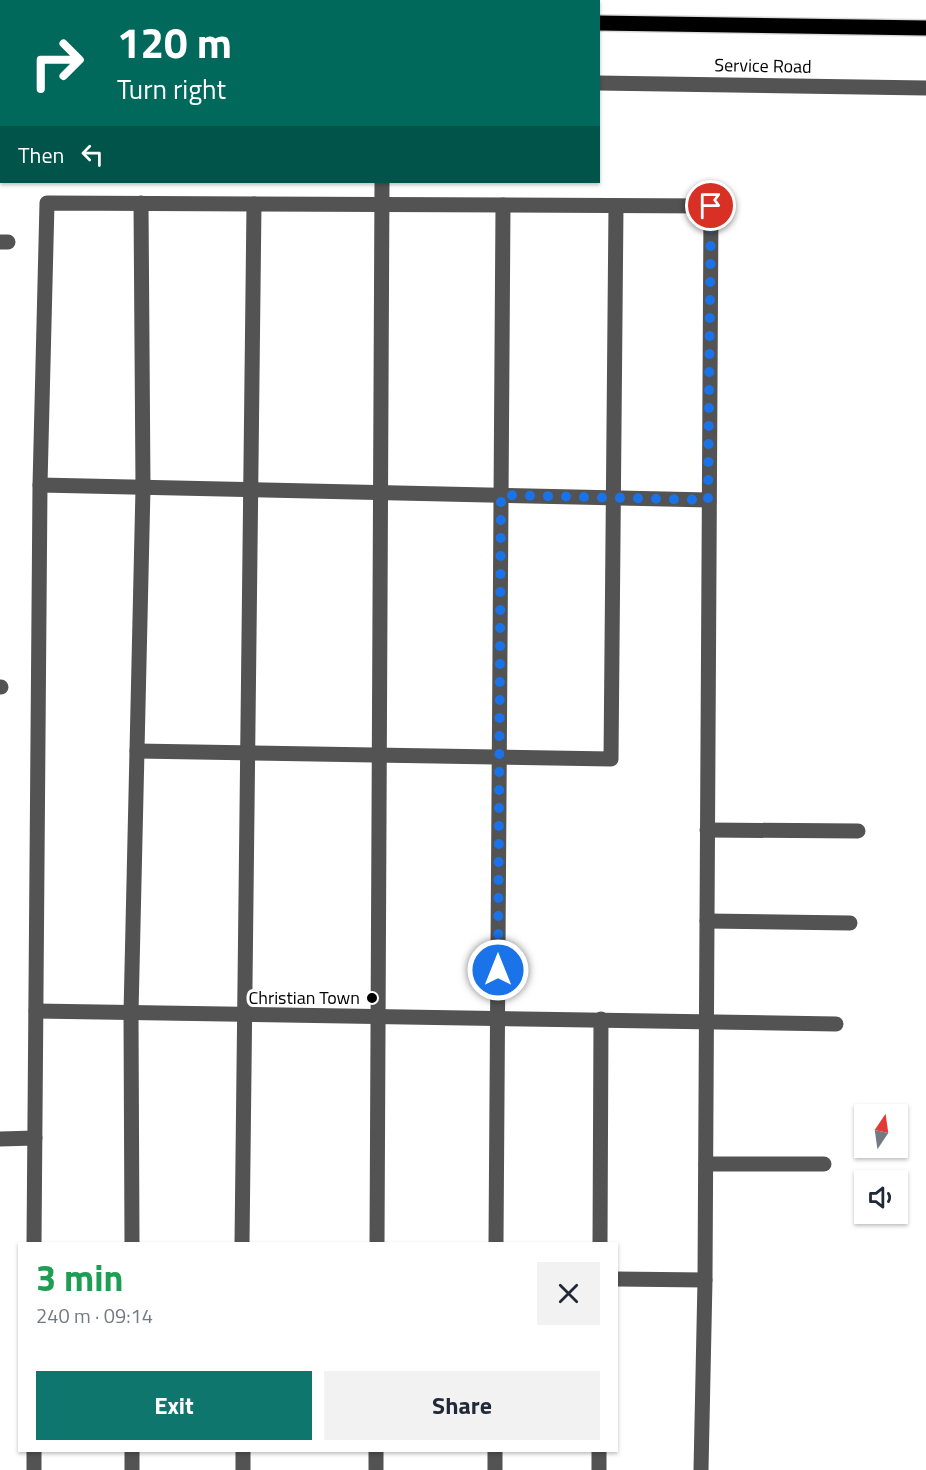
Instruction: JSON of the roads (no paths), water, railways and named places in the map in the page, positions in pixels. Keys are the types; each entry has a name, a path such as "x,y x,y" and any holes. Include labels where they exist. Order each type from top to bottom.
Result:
{"main road":[{"path":"600,23 926,28"}],"street":[{"name":"Service Road","path":"600,83 926,88"},
{"path":"377,1242 382,183"},
{"path":"34,1242 40,485 47,202 711,206 705,1280 701,1470"},
{"path":"132,1242 131,1013 142,488 141,203"},
{"path":"242,1242 254,204"},
{"path":"496,1242 503,205"},
{"path":"137,751 611,759 616,206"},
{"path":"40,485 708,500"},
{"path":"707,830 858,831"},
{"path":"707,921 850,923"},
{"path":"36,1011 706,1020 836,1024"},
{"path":"600,1242 601,1019"},
{"path":"0,1139 35,1138"},
{"path":"705,1164 825,1164"},
{"path":"618,1279 705,1280"},
{"path":"34,1452 34,1470"},
{"path":"132,1452 132,1470"},
{"path":"243,1452 243,1470"},
{"path":"376,1452 376,1470"},
{"path":"495,1452 495,1470"},
{"path":"599,1452 599,1470"}],"place":[{"name":"Christian Town","path":"372,998"}]}
